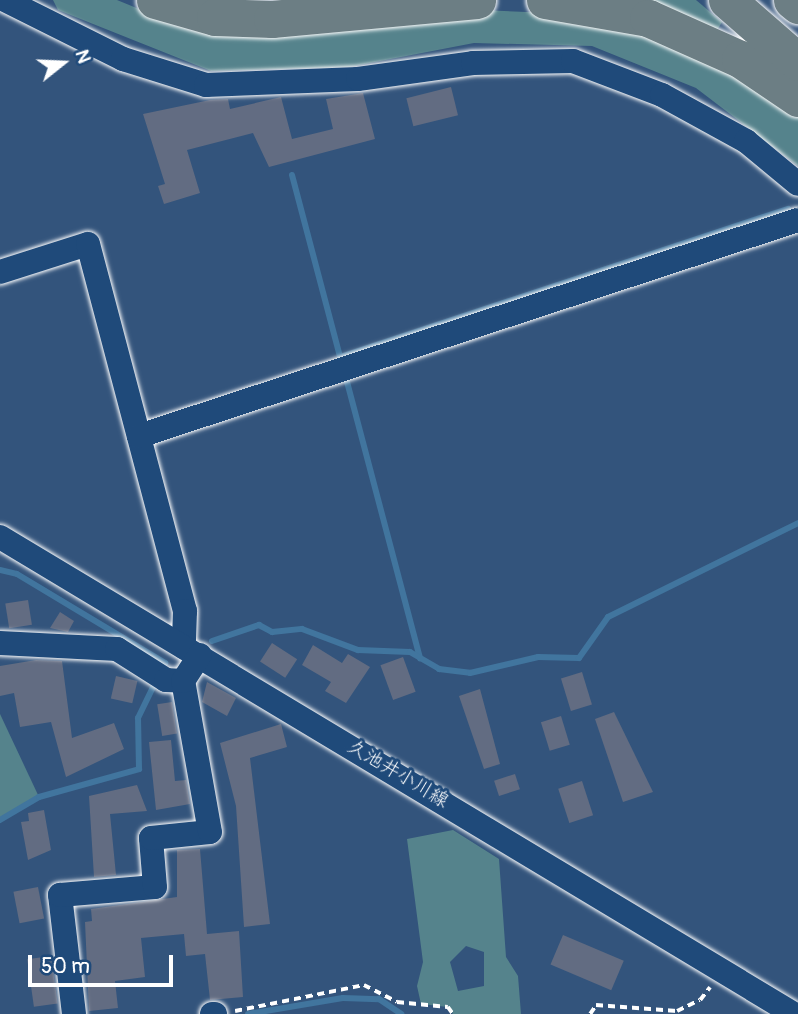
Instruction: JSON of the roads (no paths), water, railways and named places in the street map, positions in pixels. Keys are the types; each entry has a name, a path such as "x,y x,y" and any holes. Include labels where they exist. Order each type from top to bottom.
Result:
{"highway":[{"path":"155,0 215,17 293,19 477,0"},
{"path":"545,0 649,18 740,59 798,97"},
{"path":"727,0 798,62"},
{"path":"792,0 798,5"}],"street":[{"path":"0,3 5,0 31,6 123,60 206,85 358,79 473,63 573,61 662,95 746,141 795,186"},
{"path":"139,436 798,220"},
{"path":"0,272 88,244 185,611 192,651 168,678"},
{"name":"久池井小川線","path":"0,537 794,1014"},
{"path":"0,643 117,649 168,678 210,832 151,838 155,887 60,895 74,1014"}],"waterway":[{"path":"292,175 340,357 788,209"},
{"path":"346,378 420,658"},
{"path":"212,641 259,625 272,632 302,629 358,650 410,652 439,669 470,673 538,657 579,658 608,617 798,523"},
{"path":"0,570 17,574 165,663 161,671"},
{"path":"0,820 39,797 139,769 138,718 156,681"},
{"path":"248,1014 343,998 379,999 401,1014"}]}
